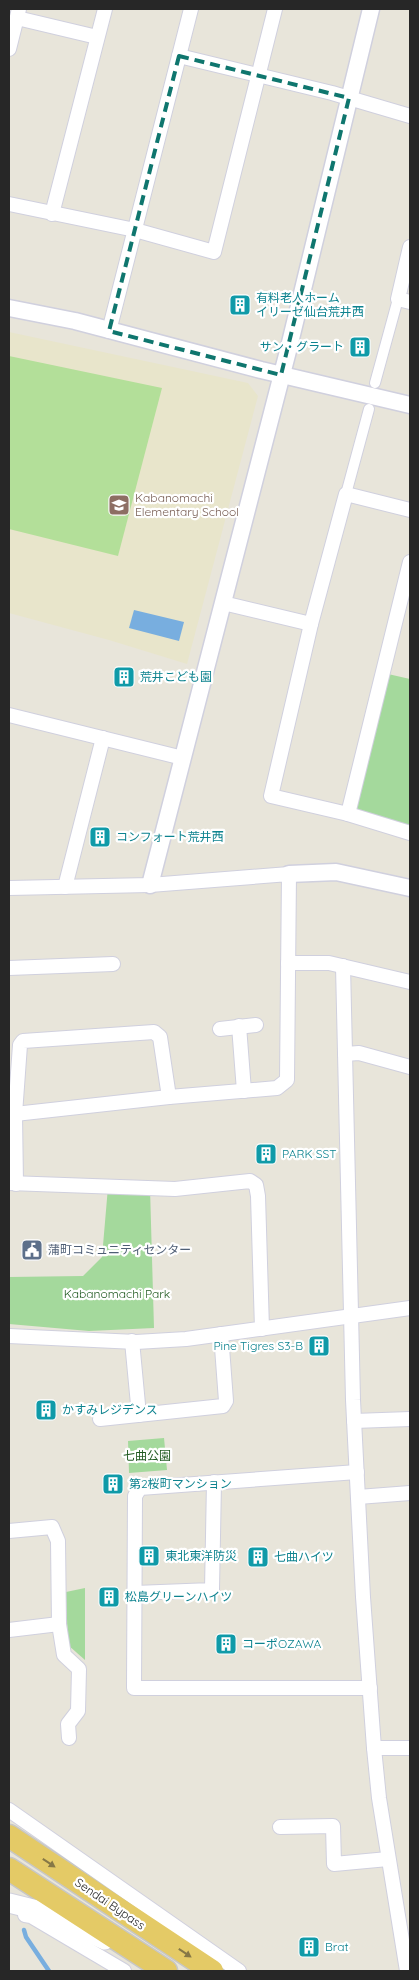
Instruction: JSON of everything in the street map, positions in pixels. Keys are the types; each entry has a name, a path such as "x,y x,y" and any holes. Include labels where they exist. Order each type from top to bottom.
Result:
{"highway":[{"name":"Sendai Bypass","path":"11,1821 212,1971"},
{"name":"Sendai Bypass","path":"9,1869 166,1971"}],"main road":[{"path":"9,1902 37,1910 144,1958"}],"street":[{"path":"52,214 105,9"},
{"path":"109,331 191,9"},
{"path":"9,204 135,230 214,252 275,9"},
{"path":"150,885 281,375 371,9"},
{"path":"9,49 18,13 97,37"},
{"path":"179,56 349,98 410,116"},
{"path":"376,383 404,301 410,247"},
{"path":"9,308 75,321 281,375 410,405"},
{"path":"368,409 311,624 272,796 348,814 410,833"},
{"path":"346,494 410,510"},
{"path":"348,814 410,562"},
{"path":"223,603 311,624"},
{"path":"9,715 183,758"},
{"path":"65,887 103,738"},
{"path":"9,888 150,885 336,872 410,888"},
{"path":"15,1114 169,1097 277,1088 287,1080 289,874"},
{"path":"288,964 329,963 410,982"},
{"path":"9,968 113,964"},
{"path":"344,966 350,1316 358,1497 378,1798 407,1971"},
{"path":"220,1029 256,1024"},
{"path":"240,1026 244,1091"},
{"path":"169,1097 160,1037 154,1032 23,1041 20,1045 15,1114 13,1184 175,1189 250,1182 256,1185 258,1196 262,1329"},
{"path":"345,1054 359,1053 410,1067"},
{"path":"9,1336 132,1341 186,1339 410,1308"},
{"path":"100,1419 223,1406 226,1401 221,1334"},
{"path":"132,1341 139,1415"},
{"path":"354,1421 410,1419"},
{"path":"357,1472 140,1488 135,1496 134,1688 370,1688"},
{"path":"135,1593 212,1590 214,1482"},
{"path":"358,1497 410,1493"},
{"path":"9,1531 52,1528 58,1542 59,1624 64,1655 79,1669 78,1711 68,1724 69,1738"},
{"path":"9,1630 59,1624"},
{"path":"374,1748 410,1748"},
{"path":"9,1831 11,1821 239,1971"},
{"path":"280,1826 333,1826 334,1864 388,1859"},
{"path":"9,1912 31,1916 124,1971"}],"highlighted area":[{"path":"179,56 349,98 281,375 109,331"}],"shaded area":[{"name":"Kabanomachi Elementary School","path":"9,332 248,383 258,396 187,664 109,640 9,613"}],"green space":[{"path":"9,356 162,388 118,556 9,529"},
{"path":"388,674 410,679 410,826 360,813 354,807"},
{"name":"Kabanomachi Park","path":"108,1187 150,1188 154,1328 89,1331 9,1324 9,1277 83,1276 102,1257"},
{"name":"七曲公園","path":"164,1438 167,1470 129,1473 128,1441"},
{"path":"85,1588 85,1660 68,1645 66,1592"}],"water":[{"path":"134,610 184,622 179,641 129,628"}],"waterway":[{"path":"24,1930 26,1937 49,1971"}],"place":[{"name":"有料老人ホーム イリーゼ仙台荒井西","path":"240,305"},
{"name":"サン・グラート","path":"360,347"},
{"name":"Kabanomachi Elementary School","path":"119,505"},
{"name":"荒井こども園","path":"124,677"},
{"name":"コンフォート荒井西","path":"100,837"},
{"name":"PARK SST","path":"266,1154"},
{"name":"蒲町コミュニティセンター","path":"32,1250"},
{"name":"Pine Tigres S3-B","path":"319,1346"},
{"name":"かすみレジデンス","path":"46,1410"},
{"name":"第2桜町マンション","path":"113,1484"},
{"name":"東北東洋防災","path":"149,1556"},
{"name":"七曲ハイツ","path":"258,1557"},
{"name":"松島グリーンハイツ","path":"109,1597"},
{"name":"コーポOZAWA","path":"226,1644"},
{"name":"Brat","path":"309,1947"}]}
